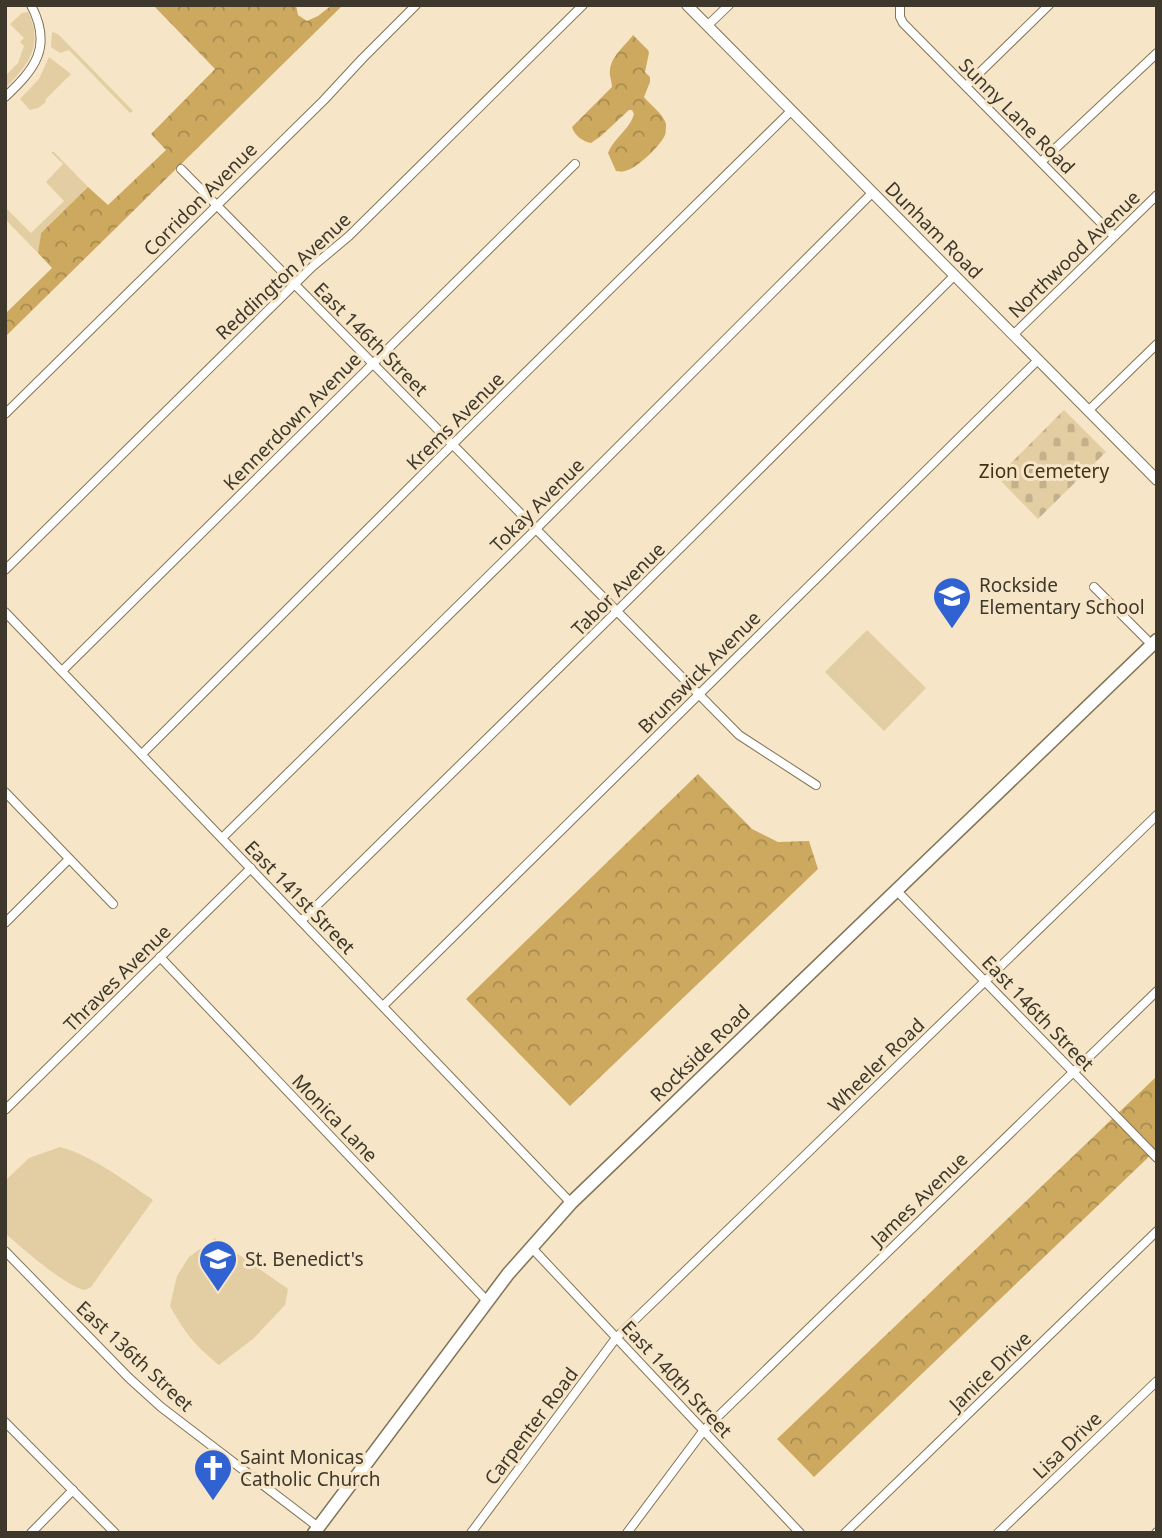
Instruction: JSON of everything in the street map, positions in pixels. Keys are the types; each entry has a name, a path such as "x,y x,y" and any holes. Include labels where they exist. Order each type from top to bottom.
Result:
{"main road":[{"name":"Rockside Road","path":"316,1530 487,1301 571,1203 1154,643"}],"street":[{"path":"5,97 28,75 38,55 40,33 31,5"},
{"name":"Corridon Avenue","path":"5,414 324,100 416,5"},
{"name":"Reddington Avenue","path":"5,570 583,5"},
{"name":"Dunham Road","path":"687,5 1157,480"},
{"path":"707,26 729,5"},
{"name":"Sunny Lane Road","path":"900,5 903,23 1114,236"},
{"path":"966,86 1049,5"},
{"path":"1041,162 1157,53"},
{"name":"Krems Avenue","path":"142,754 791,111"},
{"name":"Kennerdown Avenue","path":"62,671 575,164"},
{"name":"East 146th Street","path":"181,169 739,735 816,785"},
{"name":"Tokay Avenue","path":"222,838 873,193"},
{"name":"Northwood Avenue","path":"1013,335 1157,195"},
{"name":"Tabor Avenue","path":"301,921 618,611 954,276"},
{"path":"1088,411 1157,344"},
{"name":"Brunswick Avenue","path":"383,1006 1037,360"},
{"path":"1094,587 1154,643"},
{"name":"East 141st Street","path":"5,612 571,1203"},
{"path":"5,792 113,904"},
{"name":"Wheeler Road","path":"616,1338 1157,815"},
{"path":"5,923 69,859"},
{"name":"Thraves Avenue","path":"5,1110 251,869"},
{"name":"East 146th Street","path":"897,891 1157,1158"},
{"name":"Monica Lane","path":"160,957 487,1301"},
{"name":"James Avenue","path":"626,1533 704,1430 1157,990"},
{"name":"Janice Drive","path":"845,1533 1157,1231"},
{"name":"East 140th Street","path":"531,1247 704,1430 788,1527 800,1533"},
{"name":"East 136th Street","path":"5,1251 129,1378 316,1530"},
{"name":"Carpenter Road","path":"471,1533 616,1338"},
{"name":"Lisa Drive","path":"998,1533 1157,1381"},
{"path":"5,1422 115,1533"},
{"path":"31,1533 73,1490"}],"green space":[{"path":"153,5 296,5 298,15 307,21 332,5 343,5 5,337 5,314 52,268 38,253 41,233 88,187 108,205 166,150 151,134 215,69"},
{"path":"28,12 35,35 32,54 5,88 5,76 18,63 24,46 20,42 24,38 10,24 22,13"},
{"path":"52,32 58,34 133,111 130,113 69,50 60,53 51,47"},
{"path":"633,35 649,53 645,72 650,77 650,82 644,97 662,116 666,131 659,144 643,160 620,172 616,171 608,153 632,119 632,110 591,143 579,138 572,127 612,87 611,65"},
{"path":"49,57 71,74 46,102 30,110 20,99 39,79"},
{"path":"51,152 88,187 41,233 38,253 5,219 5,207 31,233 64,201 46,182 63,164"},
{"name":"Zion Cemetery","path":"1064,410 1106,452 1038,519 997,477"},
{"path":"867,630 926,688 884,731 825,672"},
{"path":"698,774 752,829 778,842 809,841 818,869 570,1106 466,999"},
{"path":"1157,1076 1157,1149 814,1477 777,1439"},
{"path":"60,1147 96,1163 153,1200 91,1287 85,1290 67,1282 5,1233 5,1181 29,1158"},
{"path":"215,1238 288,1289 285,1305 254,1338 219,1365 191,1338 170,1306 177,1276 189,1257"}],"place":[{"name":"Rockside Elementary School","path":"952,630"},
{"name":"St. Benedict's","path":"218,1293"},
{"name":"Saint Monicas Catholic Church","path":"213,1502"}]}
